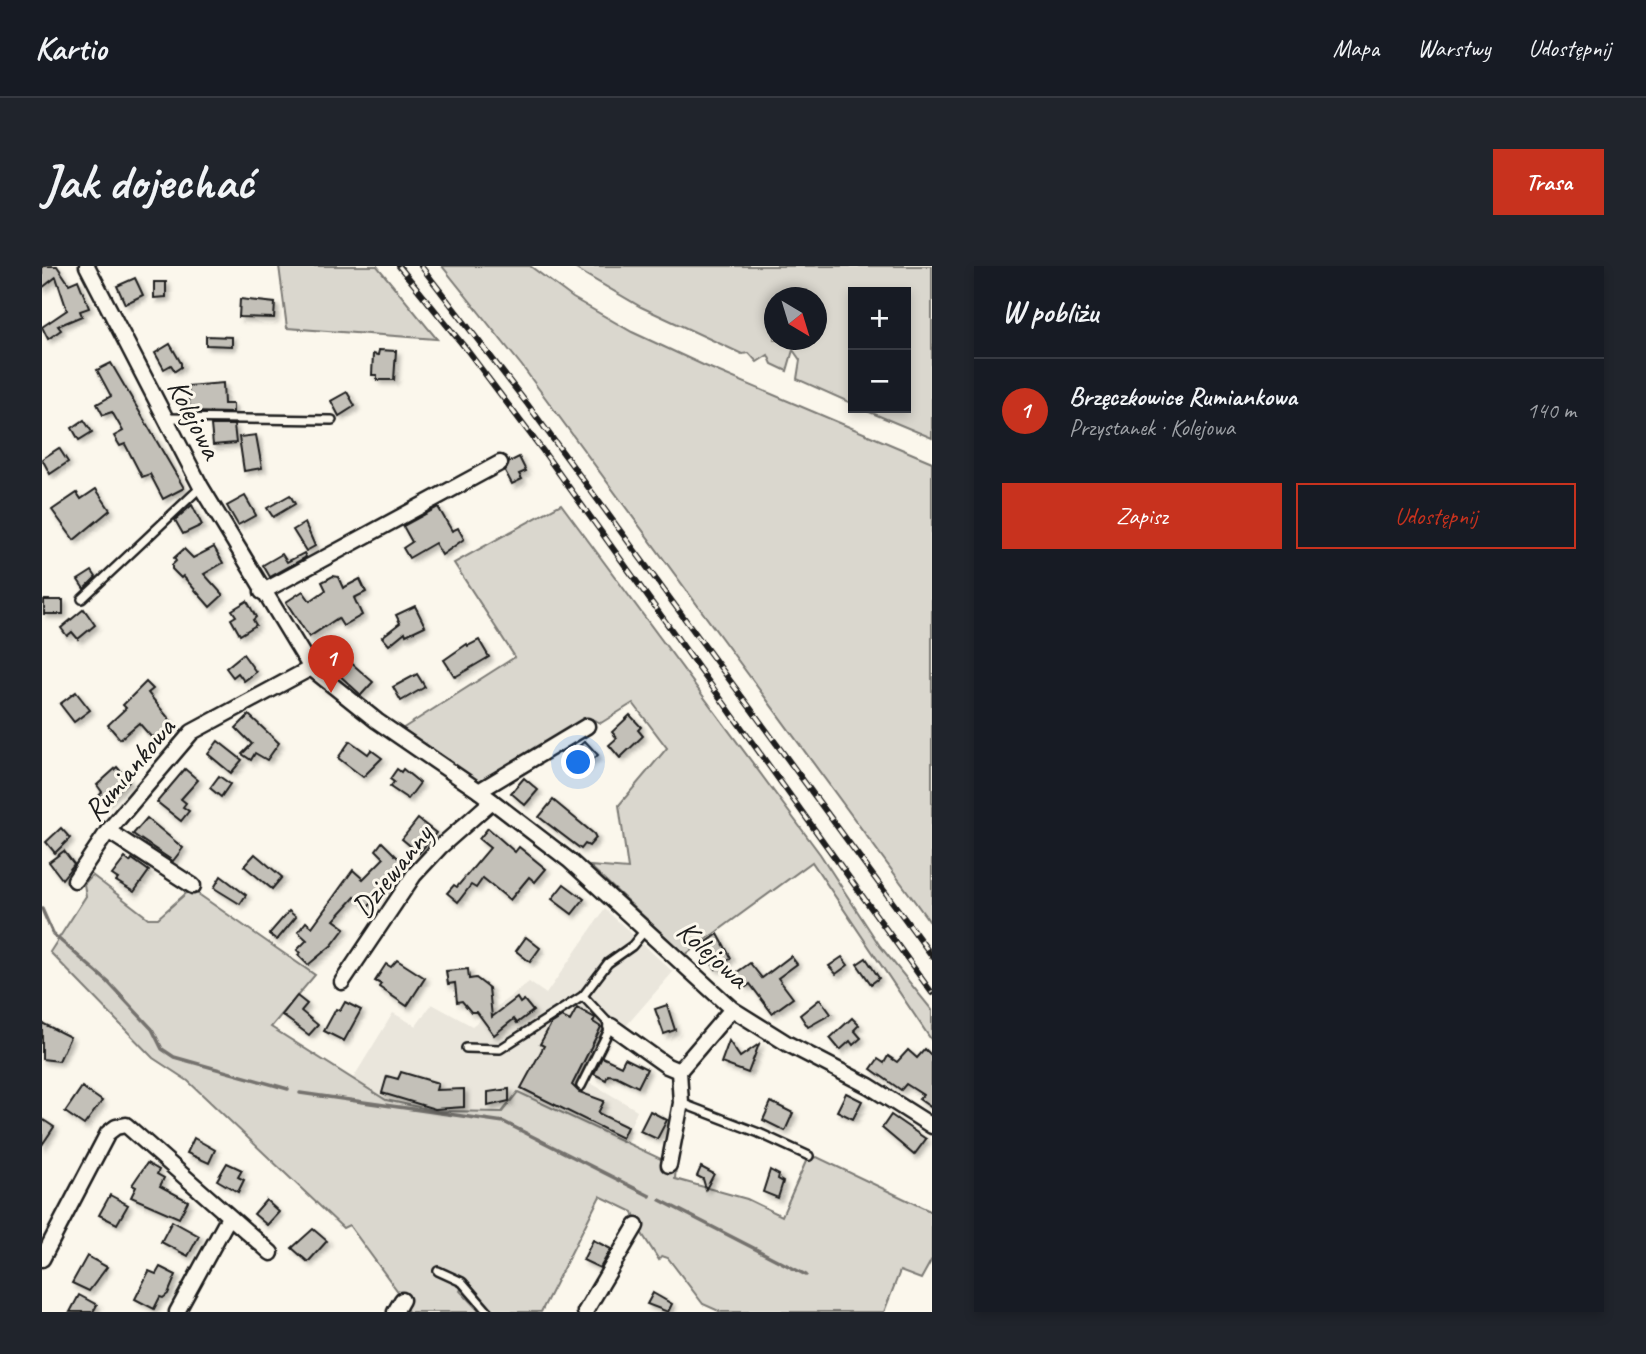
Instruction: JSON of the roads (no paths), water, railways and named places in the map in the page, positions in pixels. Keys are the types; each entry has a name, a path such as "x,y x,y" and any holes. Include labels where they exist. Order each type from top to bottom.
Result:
{"street":[{"name":"Kolejowa","path":"88,266 201,487 262,592 311,668 377,720 479,791 570,861 732,1009 760,1028 869,1086 932,1126"},
{"path":"262,592 500,463"},
{"name":"Rumiankowa","path":"75,880 108,831 192,732 311,668"},
{"path":"479,791 587,726"},
{"name":"Dziewanny","path":"342,982 414,875 440,847 492,801"},
{"path":"108,831 193,886"},
{"path":"669,1165 681,1103 679,1071 732,1009"},
{"path":"611,1026 667,1066 679,1071"},
{"path":"42,1259 113,1128 124,1125 131,1127 227,1221 271,1253"},
{"path":"177,1312 227,1221"},
{"path":"586,1312 636,1226"}],"lane":[{"path":"165,418 332,420"},
{"path":"82,599 201,487"},
{"path":"466,1048 500,1049 548,1015 583,996 608,963 632,946 646,929"},
{"path":"581,1086 611,1026 583,996"},
{"path":"681,1103 759,1133 809,1156"},
{"path":"438,1271 462,1282 488,1312"}],"waterway":[{"path":"42,909 53,934 108,982 152,1029 162,1049 174,1057 288,1089"},
{"path":"300,1093 504,1122 650,1196"},
{"path":"660,1200 806,1275"}],"railway":[{"path":"399,266 543,451 932,993"},
{"path":"421,266 528,405 932,956"}],"place":[{"name":"Brzęczkowice Rumiankowa","path":"331,693"}]}
